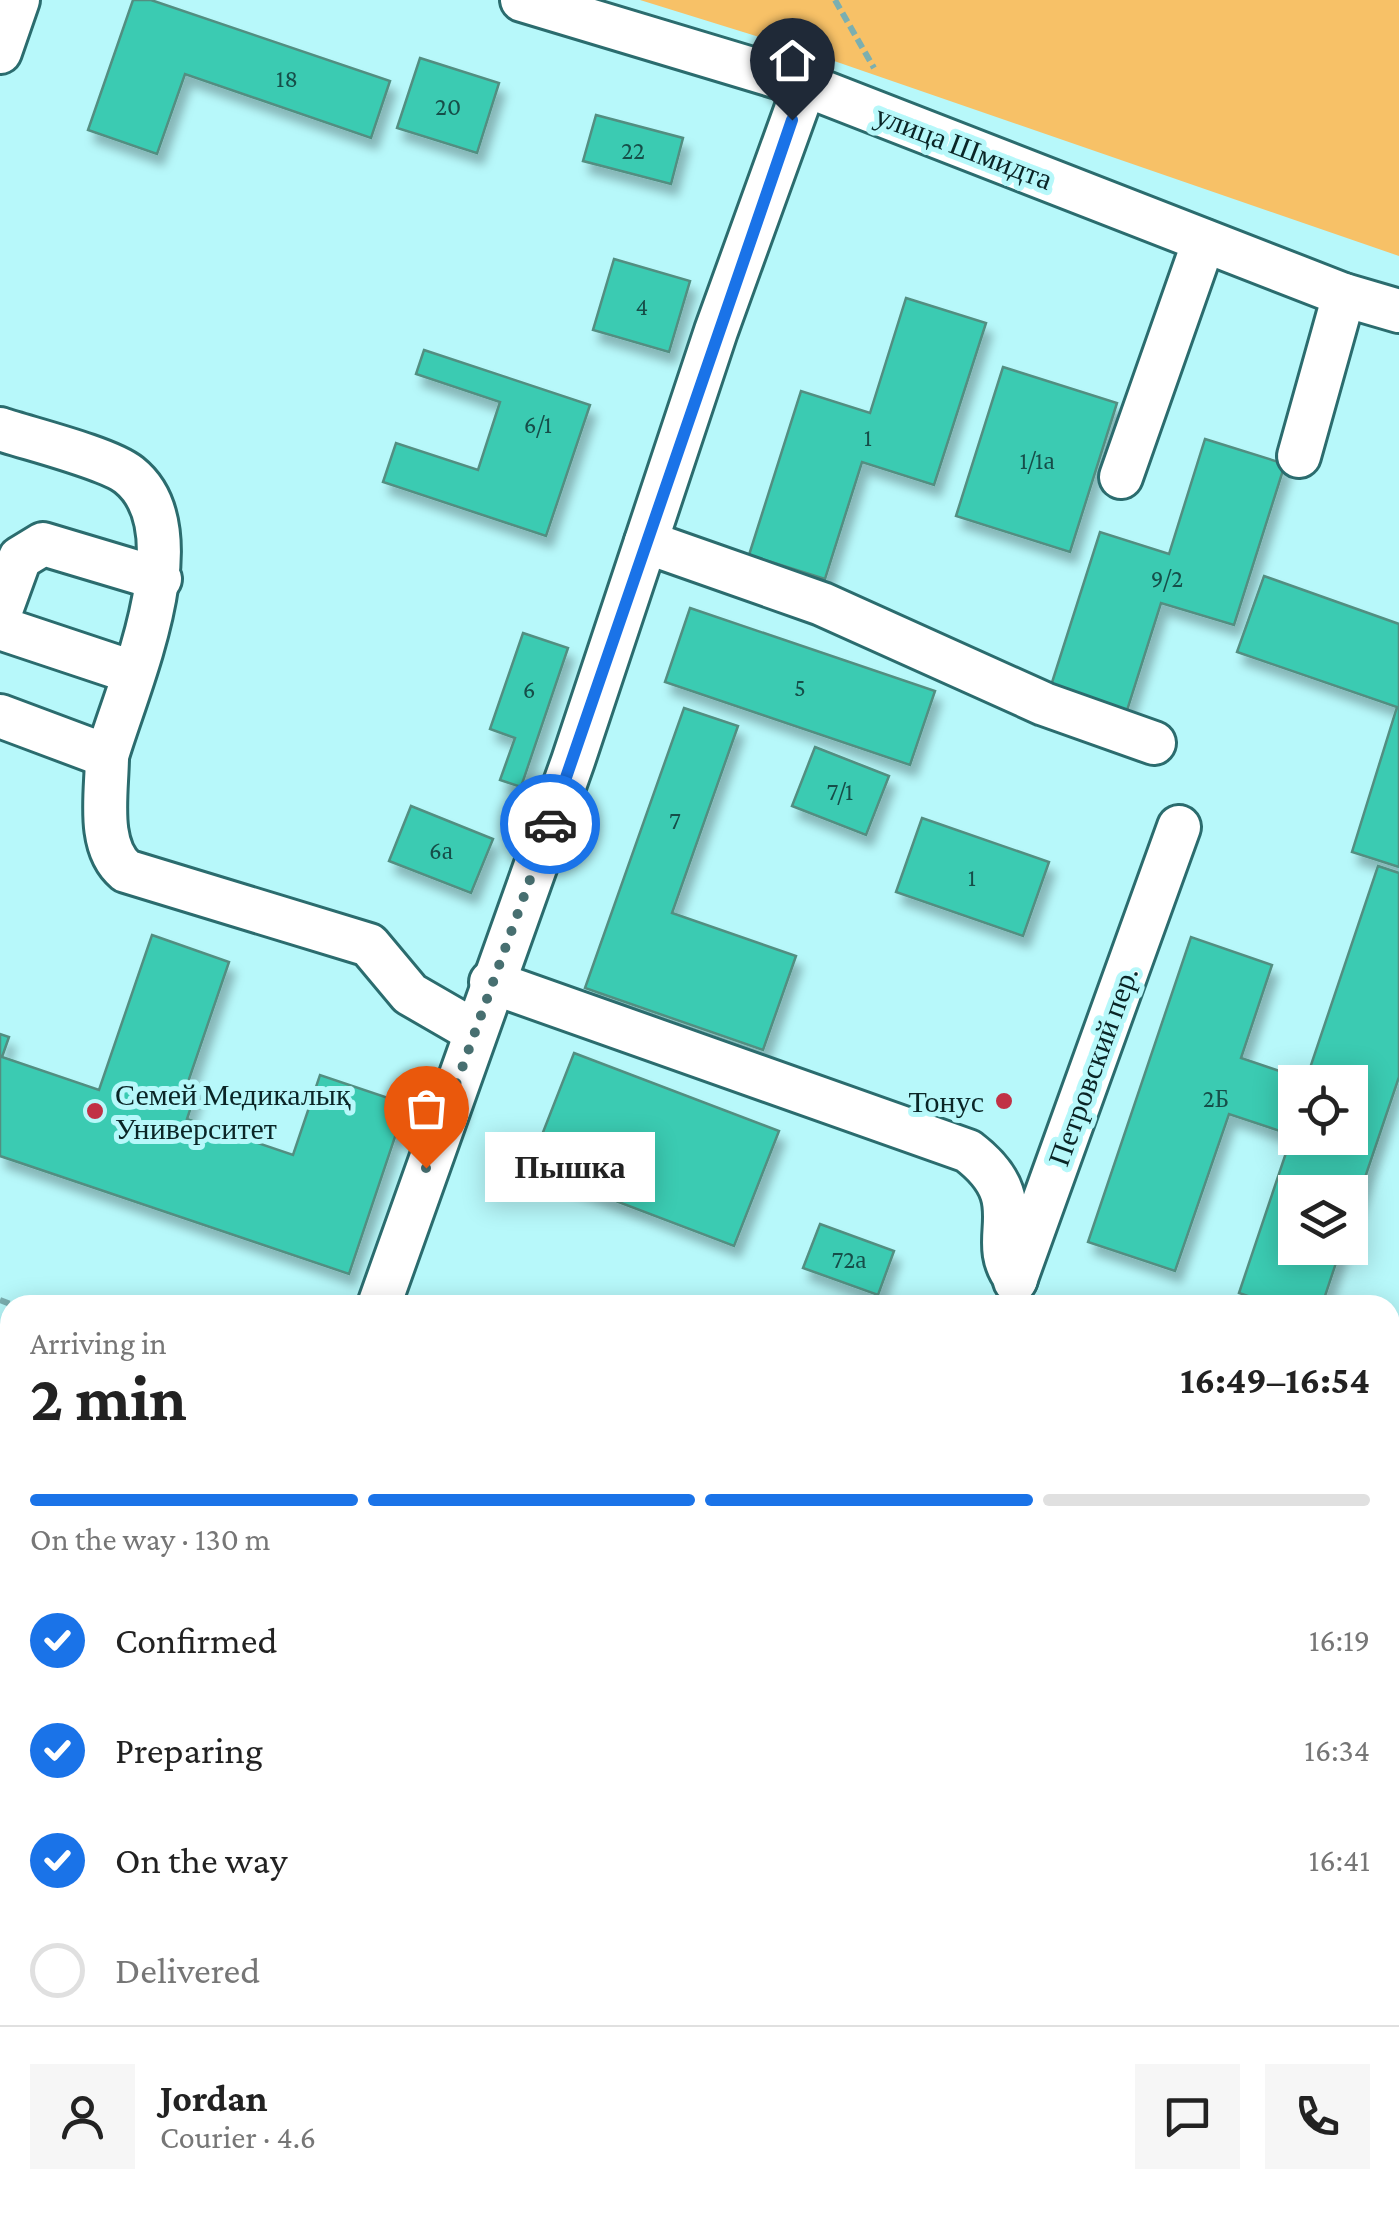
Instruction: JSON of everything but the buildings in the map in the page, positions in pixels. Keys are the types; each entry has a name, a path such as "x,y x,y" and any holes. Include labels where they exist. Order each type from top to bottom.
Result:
{"street":[{"path":"0,52 18,0"},
{"name":"улица Шмидта","path":"522,0 804,85 1344,296 1399,311"},
{"path":"382,1295 804,85"},
{"path":"1121,477 1204,241"},
{"path":"1299,456 1344,296"},
{"path":"0,429 126,472 142,487 158,527 160,579 107,756 107,838 112,860 126,872 369,945 410,994 474,1032"},
{"path":"646,542 822,604 1044,704 1154,743"},
{"path":"0,613 20,558 42,544 160,579"},
{"path":"0,628 132,672"},
{"path":"0,716 107,756"},
{"name":"Петровский пер.","path":"1011,1292 1179,827"},
{"path":"491,982 968,1151 992,1170 1004,1191 1011,1292"}],"path":[{"path":"835,0 907,125"}],"shaded area":[{"path":"640,0 1399,0 1399,256 811,53"}],"way so far":[{"path":"426,1168 550,824"}],"place":[{"name":"Тонус","path":"1004,1101"},
{"name":"Семей Медикалық Университет","path":"95,1111"},
{"name":"Пышка","path":"426,1168"}],"route":[{"path":"550,824 716,331 792,120"}]}
